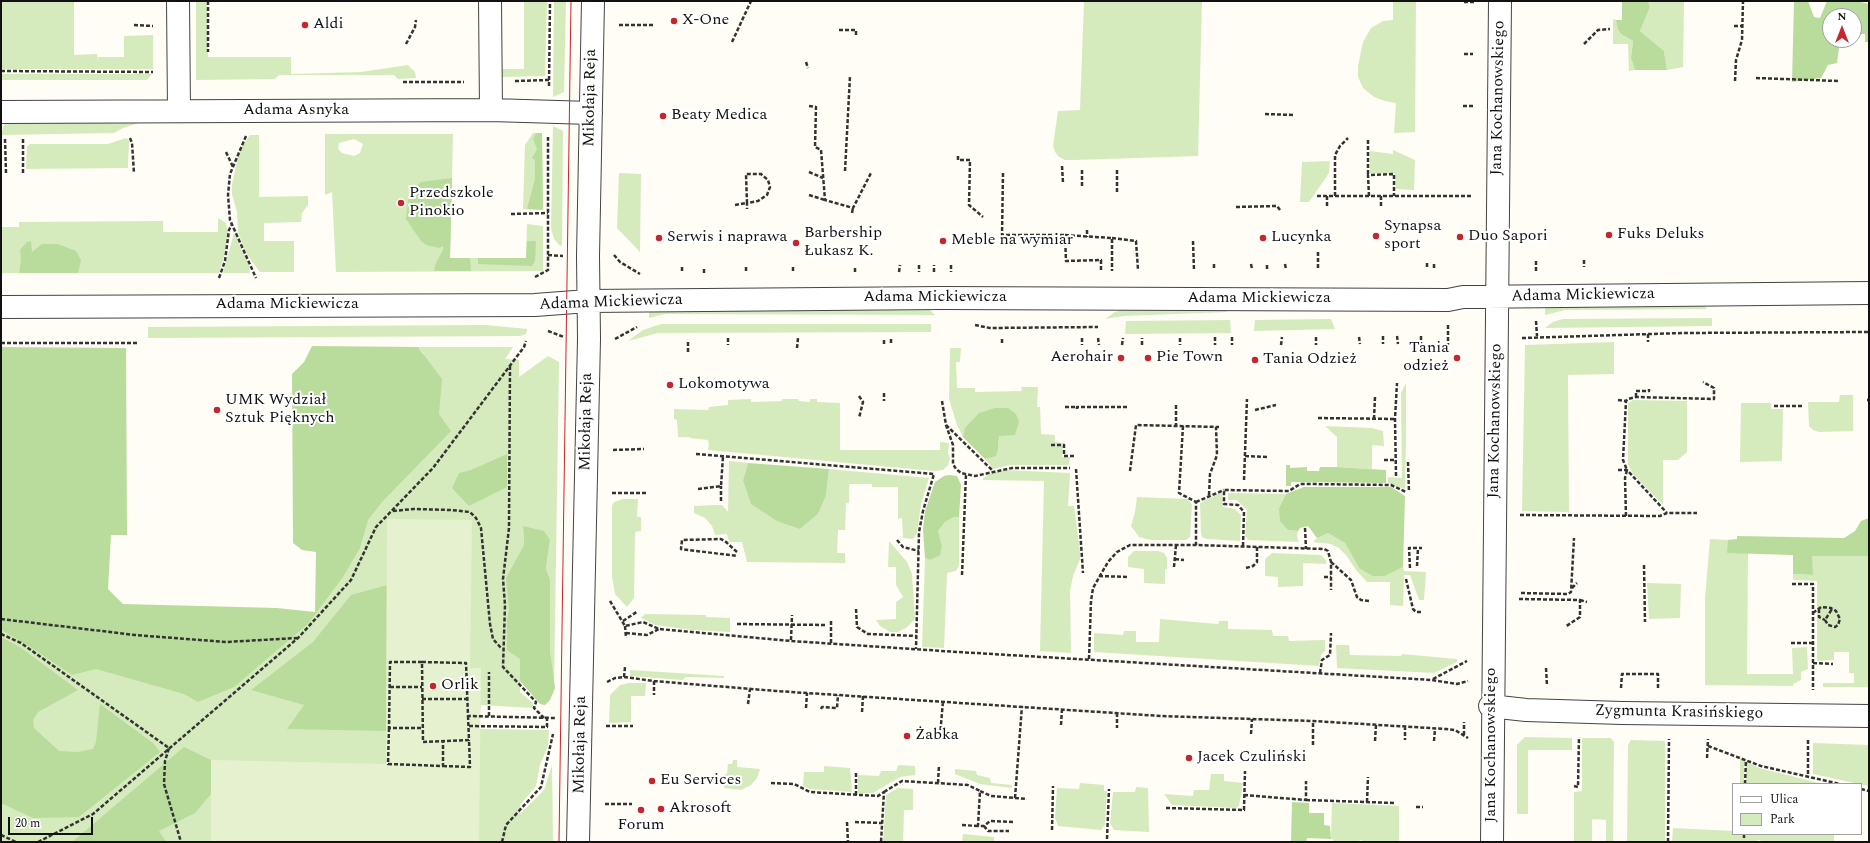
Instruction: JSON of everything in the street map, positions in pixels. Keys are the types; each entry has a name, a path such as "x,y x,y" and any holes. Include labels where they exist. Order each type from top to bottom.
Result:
{"street":[{"path":"178,1 169,76 179,111"},
{"path":"490,1 491,110"},
{"name":"Mikołaja Reja","path":"578,842 583,653 593,1"},
{"name":"Jana Kochanowskiego","path":"1492,842 1491,706 1500,1"},
{"name":"Adama Asnyka","path":"1,112 491,110 591,113"},
{"name":"Adama Mickiewicza","path":"1,307 535,305 588,301 941,298 1448,300 1463,296 1869,293"},
{"name":"Zygmunta Krasińskiego","path":"1491,706 1526,710 1622,713 1869,716"}],"path":[{"path":"208,1 208,52"},
{"path":"548,112 550,1"},
{"path":"732,42 751,1"},
{"path":"1735,81 1736,60 1742,40 1743,1"},
{"path":"406,44 415,27 416,20"},
{"path":"134,25 144,26"},
{"path":"615,25 654,25"},
{"path":"1734,26 1742,26"},
{"path":"1584,44 1598,30 1610,29"},
{"path":"839,30 856,30 856,34"},
{"path":"806,62 808,68"},
{"path":"1,71 169,76"},
{"path":"845,171 850,76"},
{"path":"1756,78 1838,81"},
{"path":"809,106 816,107 815,147 821,150 825,200"},
{"path":"1265,114 1293,115"},
{"path":"127,132 132,143 134,173"},
{"path":"247,134 230,174 228,195 232,224 256,278"},
{"path":"535,277 548,270 548,135"},
{"path":"1335,196 1335,155 1340,146 1348,138"},
{"path":"5,139 6,173"},
{"path":"23,139 23,173"},
{"path":"1368,140 1369,196"},
{"path":"1,156 5,152"},
{"path":"226,152 233,167"},
{"path":"958,156 958,160 970,160 969,205 983,217"},
{"path":"1062,166 1063,183"},
{"path":"1082,170 1082,188"},
{"path":"1117,170 1117,192"},
{"path":"810,172 824,178"},
{"path":"852,213 853,208 871,173"},
{"path":"1003,173 1002,235 1065,235 1136,240 1138,270"},
{"path":"735,205 747,202 758,201 767,195 770,187 768,180 761,174 746,174 747,202 747,209"},
{"path":"1368,174 1394,174 1394,196"},
{"path":"809,195 853,208"},
{"path":"1317,196 1478,196"},
{"path":"1327,196 1327,207"},
{"path":"1381,196 1381,207"},
{"path":"1236,207 1277,206 1280,210"},
{"path":"511,214 548,213"},
{"path":"219,278 225,261 229,230 232,224"},
{"path":"1087,230 1087,237"},
{"path":"1112,271 1113,238 1115,233"},
{"path":"1065,235 1066,261 1101,260 1101,271"},
{"path":"1193,242 1194,270"},
{"path":"1318,252 1318,269"},
{"path":"1584,260 1584,267"},
{"path":"1427,263 1428,268"},
{"path":"1434,263 1434,268"},
{"path":"1214,264 1214,270"},
{"path":"1252,264 1252,270"},
{"path":"1267,264 1267,270"},
{"path":"1285,264 1286,270"},
{"path":"899,272 900,265"},
{"path":"918,265 919,272"},
{"path":"934,265 934,272"},
{"path":"952,265 952,272"},
{"path":"855,266 855,272"},
{"path":"682,267 682,273"},
{"path":"746,267 746,273"},
{"path":"793,267 793,273"},
{"path":"704,268 704,273"},
{"path":"1518,338 1648,334 1869,332"},
{"path":"1648,334 1648,342"},
{"path":"1383,336 1383,344"},
{"path":"1397,336 1398,344"},
{"path":"1421,336 1422,345"},
{"path":"1215,337 1215,345"},
{"path":"1232,337 1232,345"},
{"path":"1281,345 1282,337"},
{"path":"1316,337 1316,345"},
{"path":"1359,337 1360,344"},
{"path":"728,338 728,345"},
{"path":"798,338 798,348"},
{"path":"1082,338 1082,345"},
{"path":"1098,338 1099,345"},
{"path":"1122,345 1123,338"},
{"path":"1142,338 1142,345"},
{"path":"1180,338 1180,345"},
{"path":"884,339 884,344"},
{"path":"891,339 891,344"},
{"path":"688,340 688,352"},
{"path":"38,842 93,814 298,638 352,580 376,527 433,468 524,347 526,341"},
{"path":"1,343 137,343"},
{"path":"469,726 547,726 545,718 534,708 536,702 503,667 505,605 503,579 509,528 510,366"},
{"path":"1618,400 1626,401 1636,397 1714,399 1714,388 1703,382"},
{"path":"1396,476 1395,419 1397,383"},
{"path":"1636,397 1636,391 1649,391 1649,389"},
{"path":"884,393 884,401"},
{"path":"859,396 863,402 859,418"},
{"path":"1374,397 1374,419"},
{"path":"1244,480 1247,399"},
{"path":"942,401 946,425 953,445 953,464 956,469 966,474 975,476 1012,468 1070,468"},
{"path":"1626,401 1623,460 1627,470 1667,513"},
{"path":"1176,405 1176,426"},
{"path":"1256,410 1276,405"},
{"path":"1774,406 1802,406"},
{"path":"1065,407 1128,407"},
{"path":"1318,418 1395,419"},
{"path":"946,425 993,471"},
{"path":"1130,471 1136,425 1217,427 1216,455 1210,474 1209,495"},
{"path":"1183,426 1179,494 1196,502"},
{"path":"1240,442 1245,442"},
{"path":"1051,445 1064,445 1064,456 1076,456"},
{"path":"610,450 644,449"},
{"path":"696,454 934,474 923,511 919,532 916,649"},
{"path":"721,501 723,456"},
{"path":"1245,456 1268,457"},
{"path":"1384,460 1396,460"},
{"path":"1196,502 1209,495 1224,490 1289,491 1300,484 1391,485 1407,492 1408,462"},
{"path":"1076,469 1083,573"},
{"path":"1618,470 1627,470"},
{"path":"1626,516 1625,478 1627,470"},
{"path":"962,575 966,474"},
{"path":"698,489 721,486"},
{"path":"1224,490 1224,504 1238,505 1244,512 1243,546"},
{"path":"609,500 610,492 648,493"},
{"path":"1196,502 1196,545"},
{"path":"392,511 414,509 451,510 470,512 476,518 481,528 490,624 493,639 503,650"},
{"path":"1522,515 1660,516 1667,513 1697,513"},
{"path":"1305,528 1306,548"},
{"path":"1572,588 1574,538"},
{"path":"737,552 721,539 682,540 681,548 737,556"},
{"path":"897,540 903,547 919,551"},
{"path":"1089,660 1091,594 1099,576 1108,562 1118,552 1130,545 1196,545 1324,549 1328,551 1331,562 1331,590"},
{"path":"1174,567 1176,545"},
{"path":"1246,568 1254,566 1257,562 1257,547"},
{"path":"1410,568 1409,548 1422,548"},
{"path":"1417,566 1418,548"},
{"path":"1175,560 1184,560"},
{"path":"1331,562 1351,580 1357,597 1361,600 1369,601"},
{"path":"1644,565 1645,622"},
{"path":"1099,576 1128,577"},
{"path":"1324,577 1331,577"},
{"path":"1406,579 1413,609 1416,612 1421,612"},
{"path":"1520,593 1568,594 1577,583"},
{"path":"1792,584 1813,584 1813,684"},
{"path":"608,597 623,621 626,638"},
{"path":"1520,599 1580,600 1587,602"},
{"path":"1565,627 1580,617 1580,600"},
{"path":"1812,614 1819,608 1832,609 1840,615 1838,625 1831,627 1819,617 1819,608"},
{"path":"856,609 857,627 868,634 917,636"},
{"path":"1824,620 1832,609"},
{"path":"623,621 638,611"},
{"path":"792,615 792,641"},
{"path":"1,619 135,635 226,642 298,638"},
{"path":"831,619 831,643"},
{"path":"625,626 644,622 659,629 792,641 1432,680 1457,684 1466,682 1471,678"},
{"path":"737,624 827,625"},
{"path":"626,634 648,635 659,629"},
{"path":"1320,673 1322,660 1330,655 1331,632"},
{"path":"1,634 21,644 169,748"},
{"path":"1791,644 1812,644"},
{"path":"1432,680 1473,658"},
{"path":"390,662 466,663 470,767 388,764 390,687 390,662"},
{"path":"422,662 423,742 469,740"},
{"path":"1812,663 1833,664"},
{"path":"1546,668 1547,690"},
{"path":"1642,669 1642,674"},
{"path":"489,716 490,672"},
{"path":"1621,690 1622,674 1658,674 1658,691"},
{"path":"624,677 750,689 1118,713 1405,726 1455,730 1471,741"},
{"path":"654,681 654,695"},
{"path":"390,687 422,687"},
{"path":"748,704 750,689"},
{"path":"806,708 807,693"},
{"path":"821,709 822,707 837,708 838,695"},
{"path":"862,712 863,696"},
{"path":"422,699 467,698"},
{"path":"940,736 943,701"},
{"path":"1015,798 1022,706"},
{"path":"1060,725 1062,709"},
{"path":"1118,713 1118,728"},
{"path":"468,716 560,718"},
{"path":"553,718 553,725"},
{"path":"1251,734 1252,719"},
{"path":"1313,721 1313,745"},
{"path":"1464,722 1464,735"},
{"path":"1375,741 1376,725"},
{"path":"602,726 633,726"},
{"path":"1405,726 1405,740"},
{"path":"389,728 422,728"},
{"path":"1434,741 1435,729"},
{"path":"502,842 506,825 541,787 553,733"},
{"path":"1574,786 1578,787 1579,735"},
{"path":"1668,842 1669,736"},
{"path":"1707,758 1708,737"},
{"path":"1808,738 1808,777"},
{"path":"442,766 443,742"},
{"path":"1708,746 1761,766 1835,783"},
{"path":"169,748 165,761 164,784 181,842"},
{"path":"1746,760 1746,783"},
{"path":"938,784 939,765"},
{"path":"1166,808 1244,810 1245,771"},
{"path":"856,773 856,795"},
{"path":"1367,802 1368,777"},
{"path":"771,783 794,784 810,792 878,796 902,781 968,785 991,796 1027,799"},
{"path":"1306,781 1306,800"},
{"path":"1052,830 1053,786"},
{"path":"1107,840 1109,789"},
{"path":"978,826 980,791"},
{"path":"881,842 884,792"},
{"path":"1244,795 1306,800 1395,803"},
{"path":"601,804 632,804"},
{"path":"1416,807 1423,807"},
{"path":"962,825 984,826 990,821 1013,822"},
{"path":"847,822 848,842"},
{"path":"855,822 882,823"},
{"path":"984,826 988,831 1009,831"},
{"path":"1,835 16,842"}],"green space":[{"path":"1,1 74,1 74,55 97,54 98,61 98,57 124,57 124,36 153,35 153,69 3,69 1,67"},
{"path":"196,1 207,1 208,57 291,57 291,74 361,72 408,65 415,72 416,78 398,79 394,75 279,75 275,79 196,80"},
{"path":"524,1 547,1 545,76 502,77 502,69 524,69"},
{"path":"554,1 566,1 564,92 553,97"},
{"path":"1084,1 1202,1 1198,156 1065,160 1059,157 1055,152 1053,146 1058,111 1080,110"},
{"path":"1393,1 1416,1 1415,132 1394,133 1396,103 1374,97 1363,88 1358,77 1358,66 1363,42 1371,28 1383,21 1393,20"},
{"path":"1622,1 1648,1 1650,7 1640,31 1664,51 1667,70 1635,70 1631,58 1633,41 1621,34 1616,20 1622,20"},
{"path":"1648,1 1684,1 1683,67 1667,70 1664,51 1640,31 1650,7"},
{"path":"1794,1 1808,1 1814,17 1820,18 1822,13 1822,48 1839,48 1837,63 1828,65 1821,78 1792,82"},
{"path":"1827,1 1856,1 1869,4 1869,42 1865,42 1865,34 1862,34 1862,8 1824,8"},
{"path":"1613,19 1616,20 1621,34 1633,41 1631,58 1635,70 1629,71 1628,44 1613,44"},
{"path":"1,74 152,74 147,80 1,80"},
{"path":"7,123 139,123 123,128 114,133 1,135 4,125"},
{"path":"553,126 563,131 562,245 560,246 554,239 551,228"},
{"path":"533,133 542,133 543,210 523,209 525,145"},
{"path":"536,133 542,133 543,210 527,209 535,179 535,160 532,158 537,149 533,139"},
{"path":"325,134 453,134 450,258 526,258 527,224 543,226 543,271 336,272 332,192 325,195","holes":["354,139 363,144 360,153 354,156 342,153 338,149 339,143"]},
{"path":"250,135 259,135 259,197 308,196 308,205 302,213 301,222 264,223 264,241 294,241 294,272 260,272 246,253 238,232 237,212 232,194 232,185 238,157 243,145"},
{"path":"126,138 129,140 128,168 26,169 27,147 30,144 108,144"},
{"path":"1393,150 1415,160 1414,190 1396,189 1395,173 1370,173 1370,151 1393,154"},
{"path":"1330,161 1329,173 1309,202 1300,202 1302,162"},
{"path":"619,173 641,174 640,252 617,228"},
{"path":"452,178 450,258 470,258 471,271 434,271 435,265 443,250 443,246 439,248 426,245 421,241 406,219 408,200 416,186 421,182"},
{"path":"218,218 226,223 228,231 225,254 219,273 1,273 1,227 19,227 19,222 163,221 163,232 218,232"},
{"path":"234,233 249,265 250,273 223,273"},
{"path":"31,241 32,252 42,244 58,244 76,251 81,260 78,273 19,273 21,260 20,250 27,242"},
{"path":"527,241 536,241 535,261 532,266 478,264 478,258 526,258"},
{"path":"1705,306 1707,309 1565,310 1545,315 1545,308"},
{"path":"929,309 935,315 665,314 649,318 649,310"},
{"path":"1127,309 1221,309 1228,312 1124,316 1105,319 1115,312"},
{"path":"1712,318 1712,326 1545,328 1553,322 1563,319"},
{"path":"1331,319 1335,329 1254,331 1255,320"},
{"path":"1230,320 1231,333 1125,334 1126,321"},
{"path":"661,324 931,324 931,332 658,333 628,341 643,330"},
{"path":"486,325 527,329 526,334 520,336 148,338 148,327"},
{"path":"1614,342 1614,374 1568,375 1569,512 1522,511 1525,345"},
{"path":"312,346 418,347 442,379 439,414 451,431 382,502 368,520 360,548 343,577 308,624 234,687 198,702 184,694 96,669 72,675 29,646 1,630 1,347 126,348 127,535 111,535 108,589 123,604 277,608 315,612 316,552 302,550 293,543 292,374 304,362"},
{"path":"418,347 513,347 505,359 519,360 519,377 548,356 559,362 554,689 550,650 550,579 546,569 550,540 523,526 524,545 520,553 520,692 533,703 533,708 481,705 480,716 480,729 549,730 548,746 540,765 536,786 520,805 520,814 544,790 552,765 553,842 1,842 1,610 316,612 317,349 424,354"},
{"path":"950,348 961,348 960,362 956,362 957,388 975,388 975,392 1022,391 1021,387 1038,387 1037,407 1040,407 1041,434 1055,435 1055,442 1063,443 1062,457 1070,457 1069,465 1010,465 993,469 985,459 996,455 999,436 1008,408 966,428 963,437 957,425 949,399"},
{"path":"1406,383 1405,489 1388,483 1388,477 1402,478 1401,393"},
{"path":"1840,395 1853,395 1853,431 1819,432 1813,430 1809,426 1808,402 1839,402"},
{"path":"751,399 751,402 798,399 799,401 810,402 810,399 817,399 817,402 840,403 840,450 940,450 940,442 949,443 948,453 950,458 948,465 943,470 934,471 708,450 708,440 678,437 677,420 674,419 674,409 708,410 709,407 728,405 728,400"},
{"path":"1633,400 1687,401 1687,452 1678,460 1663,460 1663,505 1633,474 1628,464 1628,403"},
{"path":"1741,403 1771,403 1771,409 1783,409 1782,461 1740,462"},
{"path":"995,408 1008,408 1016,414 1019,422 1015,435 999,436 996,456 985,459 963,437 965,428 979,413"},
{"path":"1325,426 1372,428 1383,431 1384,446 1372,445 1372,469 1337,467 1337,437"},
{"path":"507,454 507,487 469,506 452,488 459,473 471,470"},
{"path":"729,461 748,463 743,480 800,529 818,514 826,496 829,469 929,478 921,504 917,533 913,539 903,538 902,518 898,519 898,487 872,487 872,484 849,484 849,503 846,503 845,530 838,530 837,553 845,553 845,563 747,562 742,542 729,542 727,534 715,535 712,526 705,518 694,513 694,506 716,505 722,505 728,512"},
{"path":"748,463 829,469 826,496 818,514 800,529 777,521 751,504 743,480"},
{"path":"1286,465 1290,465 1290,468 1307,467 1307,471 1319,471 1320,467 1386,470 1386,483 1291,482 1291,486 1286,486"},
{"path":"1004,470 1070,473 1068,506 1074,506 1080,551 1080,559 1073,576 1070,591 1071,653 1040,651 1044,481 983,480 983,478 990,474"},
{"path":"944,476 957,476 961,485 959,517 954,517 945,522 938,531 942,546 940,555 930,560 925,558 923,530 925,511 935,482"},
{"path":"1304,487 1391,487 1405,496 1403,567 1385,576 1373,576 1359,568 1345,543 1328,533 1317,538 1308,526 1300,528 1298,531 1288,530 1280,521 1279,508 1286,494"},
{"path":"1222,492 1223,507 1235,509 1241,515 1240,541 1207,539 1202,537 1200,503"},
{"path":"1228,493 1286,494 1279,508 1288,530 1298,531 1297,536 1299,542 1248,540 1245,536 1247,510 1237,500 1228,500"},
{"path":"1137,497 1188,499 1192,505 1190,537 1186,540 1151,540 1139,537 1131,526"},
{"path":"623,499 638,499 637,517 641,517 641,531 635,532 634,598 627,607 615,594 612,577 612,506 614,502"},
{"path":"954,517 959,517 959,565 956,571 947,573 944,648 922,647 925,558 930,560 942,546 938,531 945,522"},
{"path":"1869,518 1869,556 1812,556 1813,575 1793,574 1793,555 1727,553 1728,540 1737,539 1737,536 1844,538 1855,531 1861,521"},
{"name":"Orlik","path":"387,519 472,520 470,668 481,668 479,842 211,842 211,760 386,764"},
{"path":"523,526 544,531 550,540 546,569 550,579 550,650 555,688 550,700 545,705 540,704 520,681 520,659 507,650 507,620 509,610 506,578 524,545"},
{"path":"1328,533 1345,543 1359,568 1385,576 1403,567 1404,571 1426,572 1424,600 1419,600 1410,575 1404,575 1403,606 1390,605 1390,582 1367,582 1339,548 1331,544 1313,542 1317,538"},
{"path":"1710,539 1728,540 1728,553 1748,553 1747,674 1793,674 1792,648 1807,647 1808,669 1801,672 1801,680 1793,684 1793,686 1705,685 1705,598"},
{"path":"889,541 907,562 912,574 915,619 906,628 898,632 890,632 880,626 876,620 896,619 896,602 903,597 896,585 896,567 888,567"},
{"path":"1134,551 1158,551 1164,553 1167,558 1165,584 1144,583 1144,569 1128,567 1128,557"},
{"path":"1272,553 1321,555 1326,560 1326,564 1303,563 1303,586 1278,587 1278,577 1265,576 1265,559"},
{"path":"1811,556 1869,556 1869,687 1823,687 1823,683 1854,683 1854,673 1849,673 1849,652 1834,652 1834,660 1817,661 1817,581 1793,580 1793,574 1812,575"},
{"path":"1647,583 1681,584 1680,618 1649,619"},
{"path":"387,585 386,731 287,729 304,705 251,690 313,642 351,595"},
{"path":"645,614 706,615 706,617 730,618 730,632 692,630 655,625 641,618"},
{"path":"1160,619 1217,624 1219,621 1228,621 1228,629 1272,630 1273,636 1288,636 1289,641 1325,640 1325,651 1321,655 1319,666 1094,652 1094,633 1123,635 1124,631 1136,631 1136,642 1159,642"},
{"path":"1,637 20,647 78,690 38,712 33,720 34,728 59,751 78,752 93,749 96,742 100,704 153,743 160,752 79,817 33,818 1,803"},
{"path":"1336,645 1349,645 1350,655 1401,656 1402,654 1457,659 1457,662 1434,673 1337,668"},
{"path":"630,670 724,676 724,678 686,677 682,680 630,676"},
{"path":"629,683 646,683 645,696 631,696 631,722 609,723 610,695 620,685"},
{"path":"1525,737 1572,738 1572,750 1528,750 1528,814 1517,814 1517,745"},
{"path":"1582,738 1611,738 1614,742 1613,842 1606,842 1606,820 1592,819 1592,842 1574,842 1574,792 1582,791"},
{"path":"1631,740 1665,741 1665,842 1627,842 1628,745"},
{"path":"1813,743 1869,745 1868,786 1862,785 1862,783 1854,783 1813,774"},
{"path":"184,747 211,760 211,794 195,813 159,831 166,842 72,842"},
{"path":"1740,758 1759,768 1819,783 1746,783 1746,767 1744,766 1744,783 1740,783"},
{"path":"733,760 737,760 737,767 760,769 757,778 751,785 741,790 724,788 725,774 727,774 728,764 732,764"},
{"path":"898,765 915,766 915,775 900,777 873,793 858,793 858,775 879,776 881,771 896,771"},
{"path":"824,766 850,768 852,792 810,789 803,786 804,772 824,772"},
{"path":"955,769 976,771 977,775 990,778 991,783 1012,785 1012,788 980,784 955,774"},
{"path":"1211,774 1224,774 1224,781 1243,783 1239,806 1236,808 1172,805 1164,794 1193,796 1194,790 1209,790"},
{"path":"1080,783 1104,785 1104,791 1107,791 1105,824 1101,830 1058,826 1055,818 1057,788 1079,789"},
{"path":"1136,787 1148,788 1149,832 1114,830 1110,823 1113,792 1135,792"},
{"path":"898,788 913,789 913,810 904,810 903,842 883,842 886,795"},
{"path":"1292,802 1309,803 1309,813 1324,813 1324,825 1330,826 1331,839 1307,838 1306,842 1291,842"},
{"path":"1332,803 1399,806 1399,842 1366,842 1360,840 1358,842 1333,842 1333,839 1331,839"},
{"path":"1673,828 1732,831 1732,835 1834,835 1834,842 1762,842 1760,840 1752,842 1672,842"},
{"path":"963,834 994,837 994,842 962,842"}],"tram line":[{"path":"559,842 571,1"}],"place":[{"name":"X-One","path":"674,21"},
{"name":"Aldi","path":"305,25"},
{"name":"Beaty Medica","path":"663,116"},
{"name":"Przedszkole Pinokio","path":"401,203"},
{"name":"Fuks Deluks","path":"1609,235"},
{"name":"Synapsa sport","path":"1376,236"},
{"name":"Duo Sapori","path":"1460,237"},
{"name":"Serwis i naprawa","path":"659,238"},
{"name":"Lucynka","path":"1263,238"},
{"name":"Meble na wymiar","path":"943,241"},
{"name":"Barbership Łukasz K.","path":"796,243"},
{"name":"Aerohair","path":"1121,358"},
{"name":"Pie Town","path":"1148,358"},
{"name":"Tania odzież","path":"1457,358"},
{"name":"Tania Odzież","path":"1255,360"},
{"name":"Lokomotywa","path":"670,385"},
{"name":"UMK Wydział Sztuk Pięknych","path":"217,410"},
{"name":"Orlik","path":"433,686"},
{"name":"Żabka","path":"907,736"},
{"name":"Jacek Czuliński","path":"1189,758"},
{"name":"Eu Services","path":"652,781"},
{"name":"Akrosoft","path":"661,809"},
{"name":"Forum","path":"641,810"}]}
